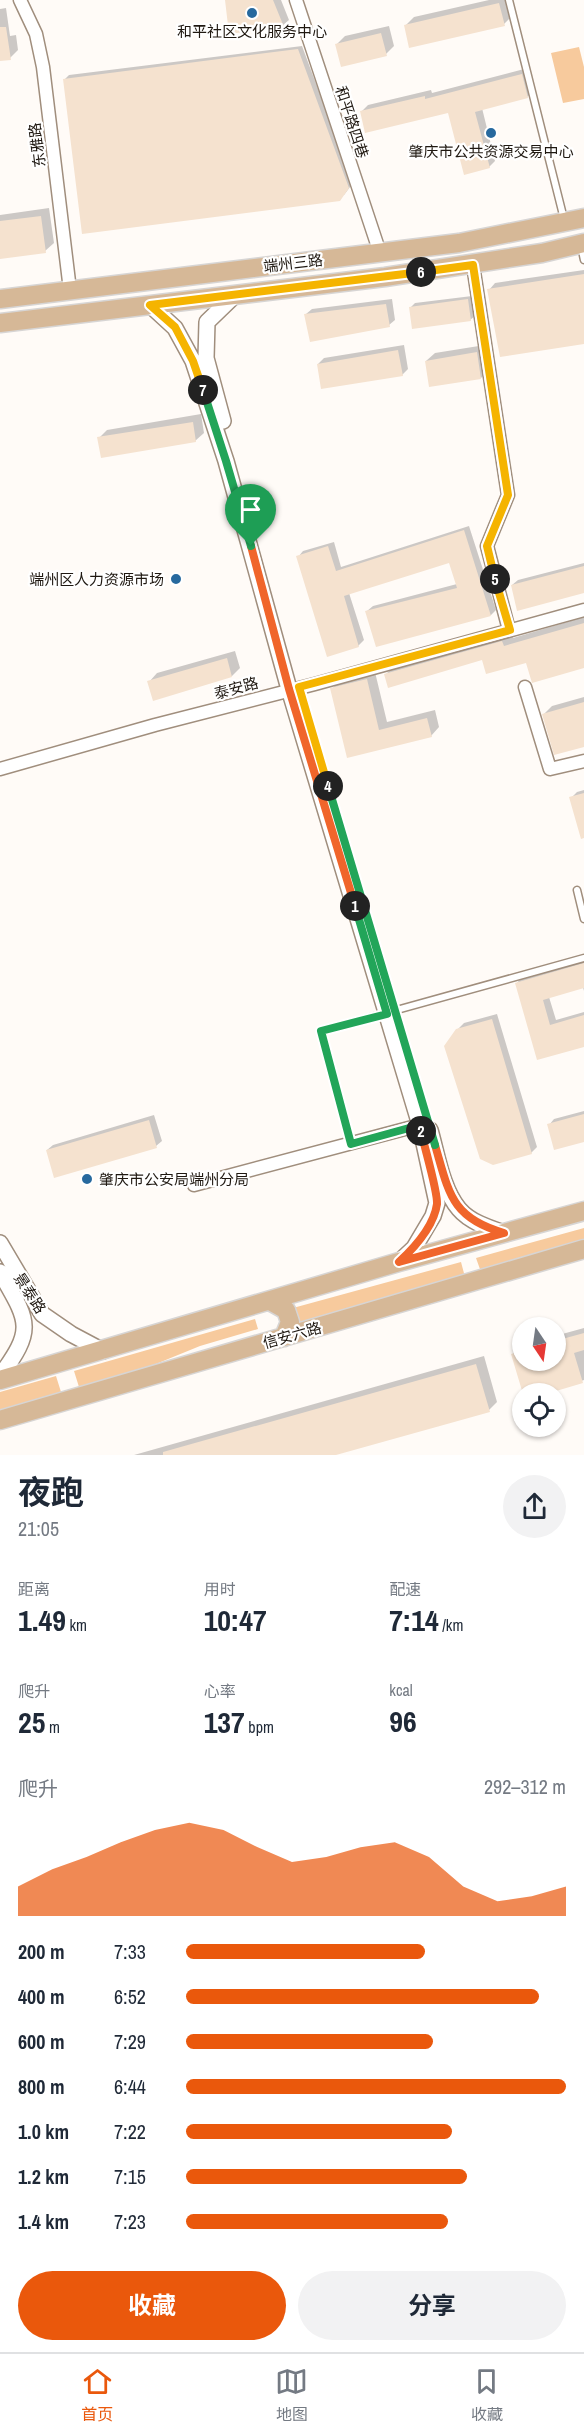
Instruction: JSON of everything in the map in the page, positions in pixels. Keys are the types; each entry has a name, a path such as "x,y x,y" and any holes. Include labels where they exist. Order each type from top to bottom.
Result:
{"main road":[{"name":"端州三路","path":"0,299 459,243 584,218"},
{"name":"端州三路","path":"0,323 473,265 583,249"},
{"path":"0,1378 103,1351 399,1262 584,1211"},
{"name":"信安六路","path":"0,1420 584,1249"},
{"path":"270,1301 286,1310 290,1322 284,1337"}],"street":[{"name":"东雅路","path":"20,0 36,34 43,67 70,290"},
{"name":"和平路四巷","path":"296,0 380,253"},
{"path":"473,265 508,495 487,546 510,630"},
{"path":"236,294 207,322 206,358 294,688"},
{"path":"150,305 175,327 193,361 226,461 391,1013 448,1189 459,1209 476,1223 504,1233"},
{"name":"泰安路","path":"0,769 584,610"},
{"path":"525,687 550,769 584,761"},
{"path":"391,1013 420,1125 437,1203 433,1216 420,1239 399,1262"},
{"path":"194,1185 420,1125"},
{"name":"景泰路","path":"0,1243 42,1314 71,1334 103,1351"},
{"path":"0,1272 21,1308 24,1320 19,1350 0,1378"}],"lane":[{"path":"509,0 565,223"},
{"path":"577,890 584,919"},
{"path":"351,1144 321,1031 584,958"}],"shaded area":[{"path":"579,47 584,67 584,99 563,103 551,53"},
{"path":"584,1228 584,1244 481,1272 476,1258"},
{"path":"461,1262 465,1277 287,1326 282,1311"},
{"path":"255,1319 258,1329 200,1346 151,1366 79,1387 74,1371"},
{"path":"56,1376 61,1392 0,1410 0,1392"}],"building":[{"name":"和平社区文化服务中心","path":"225,0 273,0 284,27 229,34"},
{"path":"499,3 505,26 409,48 404,25"},
{"path":"0,27 6,27 11,60 0,61"},
{"path":"381,33 387,56 341,67 335,44"},
{"path":"298,49 349,188 340,201 82,234 63,79"},
{"path":"522,74 528,98 475,112 490,168 464,175 448,113 365,133 360,111 425,96 425,99"},
{"path":"41,216 46,253 0,259 0,221"},
{"path":"584,274 584,344 500,357 487,289"},
{"path":"468,299 471,321 412,329 409,307"},
{"path":"386,304 390,327 310,342 304,314"},
{"path":"398,350 403,376 321,389 317,364"},
{"path":"477,352 481,379 429,387 425,361"},
{"path":"193,422 196,442 101,458 97,437"},
{"path":"464,530 491,616 376,647 365,611 457,588 449,563 344,596 359,647 327,657 296,556 328,546 336,571"},
{"path":"584,566 584,593 517,611 511,585"},
{"path":"584,623 584,668 532,683 526,663 486,674 482,660 388,688 384,674 502,641 504,646"},
{"path":"227,658 232,677 153,701 147,681"},
{"path":"367,679 379,730 427,718 432,737 347,758 330,688"},
{"path":"584,702 584,747 554,755 542,714"},
{"path":"584,793 584,838 581,839 569,797"},
{"path":"584,963 584,988 543,1000 550,1025 584,1015 584,1047 537,1060 515,983"},
{"path":"492,1019 532,1154 493,1165 480,1159 444,1046 456,1029"},
{"path":"584,1114 584,1142 554,1150 547,1124"},
{"path":"149,1120 157,1148 54,1178 46,1150"},
{"path":"584,1333 584,1350 574,1353 583,1383 566,1388 566,1383 520,1383 516,1371 566,1371 566,1338"},
{"path":"476,1364 490,1412 336,1455 163,1455 163,1452"}],"place":[{"name":"和平社区文化服务中心","path":"252,13"},
{"name":"肇庆市公共资源交易中心","path":"491,133"},
{"name":"端州区人力资源市场","path":"176,579"},
{"name":"肇庆市公安局端州分局","path":"87,1179"}],"route":[{"path":"473,265 508,495 487,546 510,630 299,687 448,1189 459,1209 476,1223 504,1233 399,1262 414,1248 426,1230 437,1203 420,1125 351,1144 321,1031 387,1014 289,689 251,546 193,361 175,327 150,305 473,265"}]}
